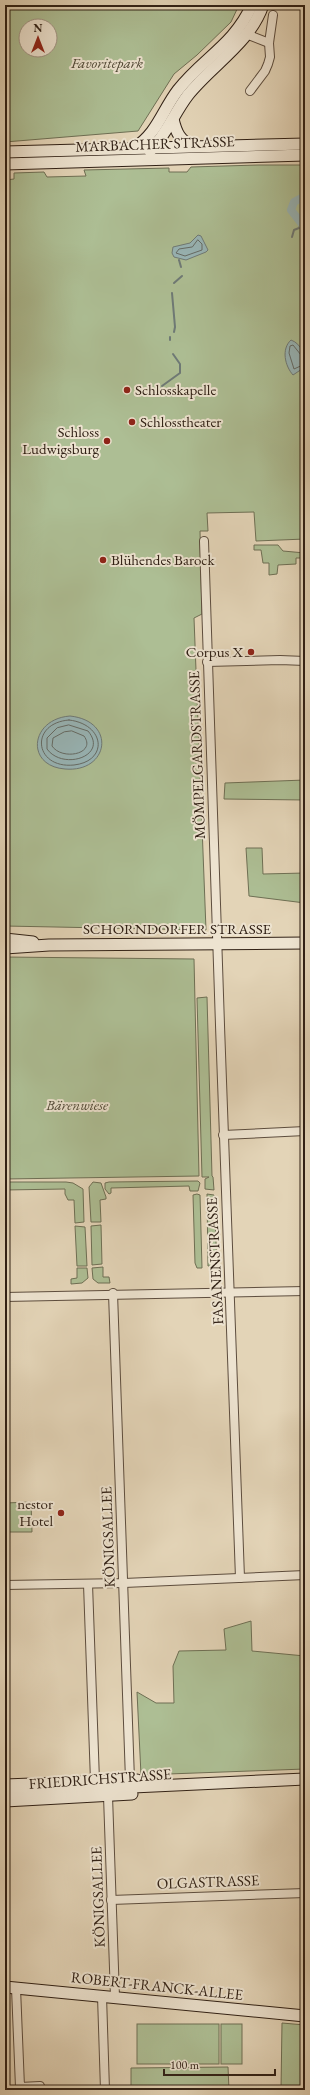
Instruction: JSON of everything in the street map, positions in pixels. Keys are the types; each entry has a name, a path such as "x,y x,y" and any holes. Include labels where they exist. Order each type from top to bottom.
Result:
{"main road":[{"path":"134,148 150,136 178,90 232,38 252,5"},
{"path":"129,161 141,157 153,148 164,136 191,91 246,34 255,23 263,5"},
{"path":"173,119 178,135 182,141 198,147"},
{"path":"150,136 153,148 160,157 171,159"},
{"name":"MARBACHER STRASSE","path":"5,152 305,144"},
{"name":"MARBACHER STRASSE","path":"5,164 305,155"},
{"name":"SCHORNDORFER STRASSE","path":"5,940 49,945"},
{"name":"SCHORNDORFER STRASSE","path":"5,948 49,945 305,943"},
{"name":"FRIEDRICHSTRASSE","path":"5,1785 168,1779 197,1784"},
{"name":"FRIEDRICHSTRASSE","path":"5,1793 305,1779"},
{"name":"FRIEDRICHSTRASSE","path":"5,1801 108,1796 168,1791 197,1784"},
{"name":"ROBERT-FRANCK-ALLEE","path":"5,1987 305,2016"}],"street":[{"path":"250,91 265,71 270,57 269,44 273,15"},
{"path":"246,34 269,44"},
{"name":"MÖMPELGARDSTRASSE","path":"204,541 218,944"},
{"path":"208,662 280,660 305,662"},
{"name":"FASANENSTRASSE","path":"218,944 223,1135 240,1578"},
{"path":"223,1135 305,1131"},
{"path":"5,1297 113,1293 305,1291"},
{"name":"KÖNIGSALLEE","path":"113,1293 130,1780"},
{"path":"5,1585 124,1583 305,1575"},
{"name":"KÖNIGSALLEE","path":"88,1584 95,1781"},
{"name":"KÖNIGSALLEE","path":"108,1796 115,1997"},
{"name":"OLGASTRASSE","path":"111,1900 305,1893"},
{"path":"16,1988 20,2087 40,2086 40,2090"},
{"path":"102,1996 106,2090"}],"green space":[{"name":"Favoritepark","path":"5,5 239,5 231,22 197,55 174,74 138,131 5,142"},
{"name":"Blühendes Barock","path":"305,165 305,539 256,541 254,512 207,513 208,531 200,531 202,614 194,618 206,930 5,926 5,180 14,179 14,173 44,172 47,177 86,176 84,170 169,168 169,172 187,172 191,167"},
{"path":"254,545 278,545 283,551 305,553 305,558 296,558 296,564 278,565 277,574 269,575 269,563 263,563 261,550 254,550"},
{"path":"305,780 305,800 224,799 225,783"},
{"path":"246,848 262,848 263,874 305,873 305,903 249,896"},
{"name":"Bärenwiese","path":"5,957 194,959 199,1176 5,1179"},
{"path":"207,997 212,1176 214,1190 205,1189 205,1179 209,1177 202,1177 197,998"},
{"path":"198,1181 200,1183 198,1191 190,1191 189,1186 111,1188 111,1193 109,1194 105,1189 105,1183 109,1182"},
{"path":"5,1182 73,1183 83,1189 84,1222 75,1223 74,1200 68,1200 65,1194 65,1189 5,1190"},
{"path":"93,1182 101,1183 106,1197 106,1199 100,1200 101,1222 91,1222 89,1187"},
{"path":"207,1194 214,1195 217,1266 208,1266"},
{"path":"193,1195 200,1195 202,1268 197,1268 195,1263"},
{"path":"101,1225 102,1264 92,1265 91,1226"},
{"path":"75,1226 85,1227 87,1266 77,1266"},
{"path":"103,1267 103,1277 109,1277 110,1283 98,1283 93,1279 92,1268"},
{"path":"77,1268 87,1268 88,1278 82,1283 71,1284 71,1279 77,1278"},
{"path":"31,1502 32,1532 5,1532 5,1503"},
{"path":"251,1621 252,1651 305,1656 305,1769 141,1775 137,1692 156,1703 174,1703 173,1666 179,1651 226,1650 224,1629"},
{"path":"282,2023 305,2025 305,2090 281,2090"},
{"path":"137,2024 219,2024 219,2064 137,2064"},
{"path":"221,2024 242,2024 242,2064 221,2064"},
{"path":"228,2067 229,2090 131,2090 131,2068"}],"water":[{"path":"198,235 201,236 208,250 206,252 186,260 174,257 172,253 173,247 190,243"},
{"path":"291,340 300,347 305,363 305,367 293,375 285,358 286,348"},
{"path":"70,716 85,720 95,727 101,736 102,746 98,755 91,763 80,768 65,769 52,766 43,760 38,752 38,742 40,733 47,725 57,719"}],"waterway":[{"path":"305,196 294,202 291,210 305,228"},
{"path":"292,237 294,230 299,228 301,223"},
{"path":"179,260 181,267"},
{"path":"174,283 182,276"},
{"path":"172,293 175,327 174,332"},
{"path":"162,386 180,373 180,364 173,354"}],"place":[{"name":"Schlosskapelle","path":"127,390"},
{"name":"Schlosstheater","path":"132,422"},
{"name":"Schloss Ludwigsburg","path":"107,441"},
{"name":"Blühendes Barock","path":"103,560"},
{"name":"Corpus X","path":"251,652"},
{"name":"nestor Hotel","path":"61,1513"}]}
